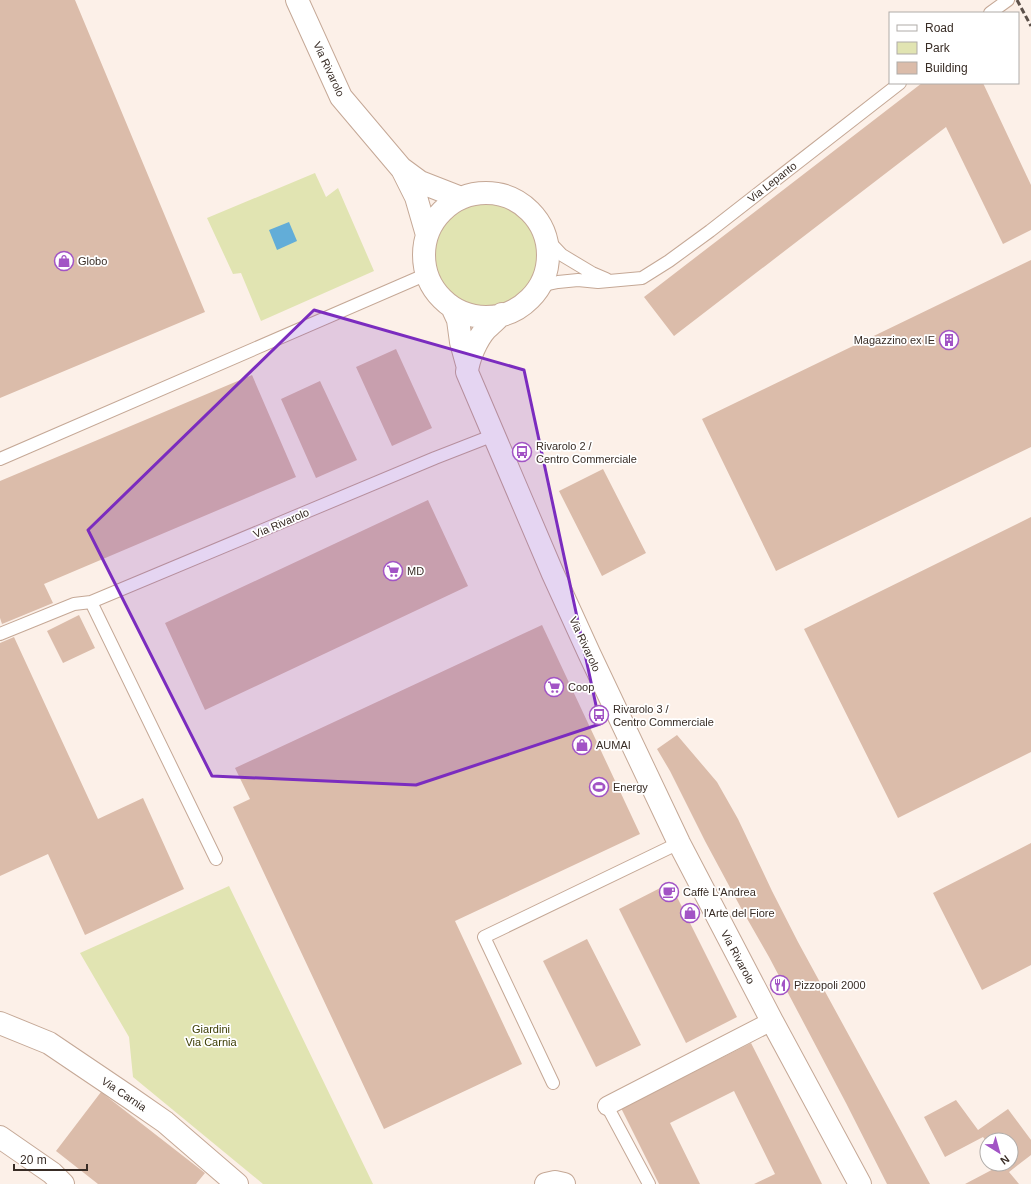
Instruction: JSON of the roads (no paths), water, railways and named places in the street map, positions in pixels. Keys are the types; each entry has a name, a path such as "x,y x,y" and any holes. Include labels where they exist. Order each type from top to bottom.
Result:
{"main road":[{"name":"Via Rivarolo","path":"297,0 341,97 401,168 416,197 427,235"},
{"name":"Via Rivarolo","path":"401,168 420,182 461,198"},
{"name":"Via Rivarolo","path":"478,193 496,193 512,198 527,208 539,222 546,238 548,254 546,271 539,286 530,298 517,308 502,314 485,317 468,314 452,307 441,298 432,287 424,261 424,248 427,235 434,220 446,207 461,198 478,193"},
{"name":"Via Rivarolo","path":"452,307 458,320 461,342 467,364 467,372 573,618 679,843 772,1021 860,1184"},
{"name":"Via Rivarolo","path":"467,364 485,331 502,314"},
{"name":"Via Carnia","path":"0,1023 49,1043 129,1097 165,1122 237,1184"},
{"path":"0,1137 52,1173 63,1184"},
{"path":"546,1184 555,1182 564,1184"}],"street":[{"path":"607,1106 772,1021"}],"lane":[{"path":"991,12 1004,2"},
{"name":"Via Lepanto","path":"611,281 642,278 669,262 899,84"},
{"path":"546,238 562,255 592,273 611,281"},
{"path":"0,459 427,274"},
{"path":"539,286 578,280 598,282 611,281"},
{"name":"Via Rivarolo","path":"0,634 74,604 91,602 435,458 494,435"},
{"path":"91,602 216,859"},
{"path":"553,1083 484,937 679,843"},
{"path":"607,1106 649,1184"}],"water":[{"path":"289,222 297,241 277,250 269,230"}],"railway":[{"path":"1017,0 1031,26"}],"place":[{"name":"Globo","path":"64,261"},
{"name":"Magazzino ex IE","path":"949,340"},
{"name":"Rivarolo 2 / Centro Commerciale","path":"522,452"},
{"name":"MD","path":"393,571"},
{"name":"Coop","path":"554,687"},
{"name":"Rivarolo 3 / Centro Commerciale","path":"599,715"},
{"name":"AUMAI","path":"582,745"},
{"name":"Energy","path":"599,787"},
{"name":"Caffè L'Andrea","path":"669,892"},
{"name":"l'Arte del Fiore","path":"690,913"},
{"name":"Pizzopoli 2000","path":"780,985"}],"park label":[{"name":"Giardini Via Carnia","path":"211,1035"}]}
